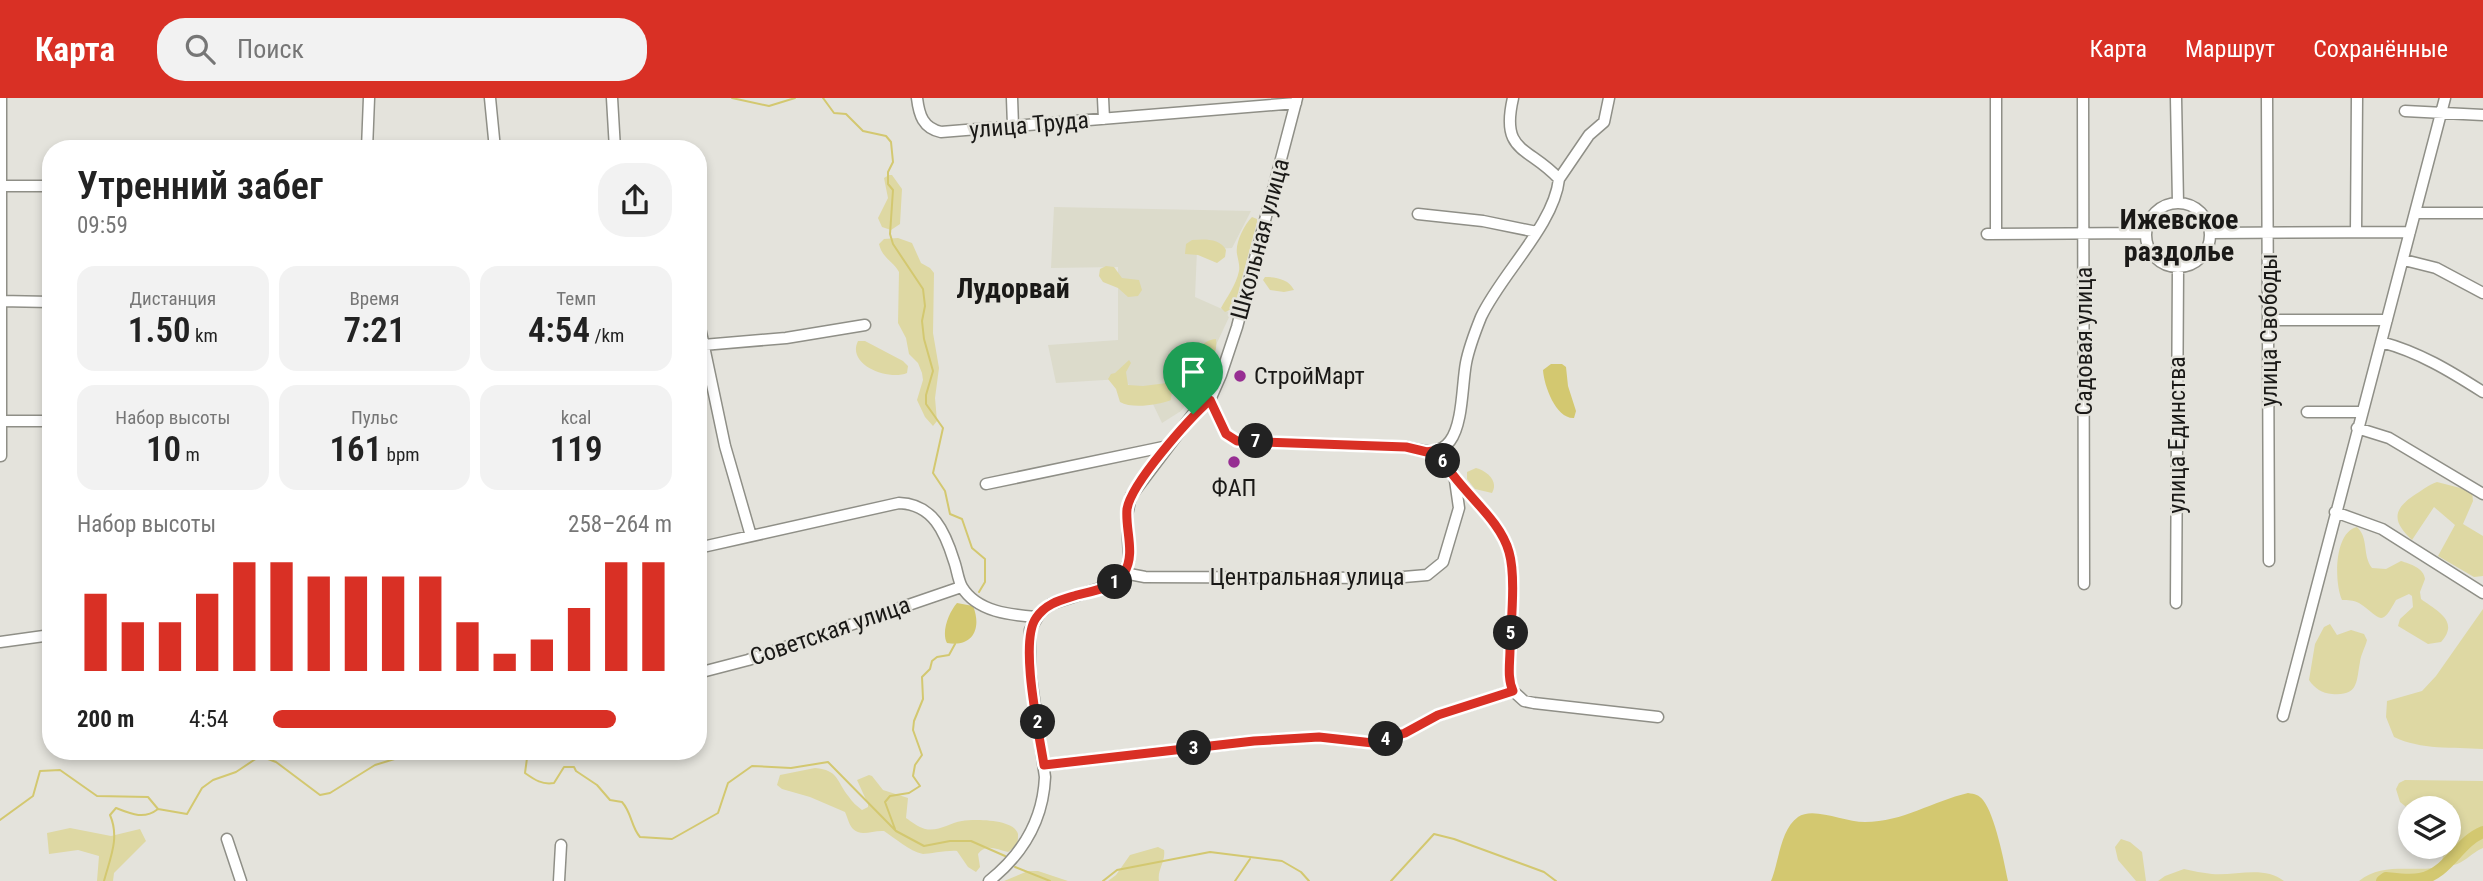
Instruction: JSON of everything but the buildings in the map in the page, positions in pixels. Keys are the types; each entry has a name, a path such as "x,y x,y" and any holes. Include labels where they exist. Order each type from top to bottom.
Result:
{"street":[{"path":"1,98 1,456"},
{"path":"367,140 369,98"},
{"path":"490,98 494,140"},
{"path":"612,98 614,140"},
{"name":"улица Труда","path":"917,98 922,118 930,130 941,132 1296,100"},
{"path":"1012,98 1013,126"},
{"path":"1103,98 1104,119"},
{"path":"1513,98 1508,126 1513,141 1546,165 1559,179"},
{"path":"1210,400 1226,434 1237,441 1406,447 1427,452 1438,450 1451,440 1454,433 1466,360 1481,317 1499,284 1537,232 1558,190 1559,179 1589,135 1604,122 1609,98"},
{"path":"1996,98 1991,234 2145,233"},
{"name":"Садовая улица","path":"2083,98 2084,584"},
{"path":"2176,98 2178,202"},
{"name":"улица Свободы","path":"2267,98 2269,561"},
{"path":"2356,232 2357,98"},
{"path":"2283,716 2445,98"},
{"name":"Школьная улица","path":"1169,445 1193,414 1210,400 1237,327 1296,100"},
{"path":"2406,111 2441,115 2483,115"},
{"path":"1,186 42,186"},
{"path":"2178,202 2196,208 2203,215 2210,233 2205,253 2198,261 2178,267 2158,261 2151,253 2145,233 2152,215 2160,208 2178,202"},
{"path":"2415,213 2483,212"},
{"path":"1418,214 1483,221 1537,232"},
{"path":"2210,233 2410,232"},
{"path":"2404,260 2436,268 2483,293"},
{"name":"улица Единства","path":"2176,603 2178,267"},
{"path":"1,301 42,302"},
{"path":"2269,320 2387,320"},
{"path":"707,345 786,338 865,325"},
{"path":"2381,342 2409,349 2483,392"},
{"path":"707,363 725,446 751,536"},
{"path":"2307,412 2362,412"},
{"path":"0,421 42,421"},
{"path":"2357,428 2389,438 2483,494"},
{"path":"986,484 1169,445"},
{"path":"989,881 1015,857 1034,829 1045,792 1029,648 1030,630 1036,617 1051,604 1110,585 1124,573 1129,553 1129,502 1169,445"},
{"path":"1438,450 1455,480 1494,525 1509,552 1509,676 1513,691 1524,701 1544,705 1658,717"},
{"name":"Центральная улица","path":"1124,573 1145,577 1392,578 1427,575 1443,562 1447,551 1459,508 1455,480"},
{"path":"707,546 907,503 923,508 937,522 953,558 961,587 969,595 994,610 1036,617"},
{"path":"2335,512 2382,529 2483,593"},
{"name":"Советская улица","path":"707,671 748,660 961,587"},
{"path":"0,642 42,636"},
{"path":"1044,765 1267,740 1319,737 1373,743 1405,733 1438,715 1513,691"},
{"path":"227,839 242,881"},
{"path":"559,881 561,845"}],"shaded area":[{"path":"892,175 902,189 900,224 891,230 882,227 878,218 888,198 884,178"},
{"path":"1054,207 1251,211 1232,248 1197,250 1195,297 1231,313 1192,396 1181,411 1162,423 1152,402 1121,379 1056,383 1048,345 1118,340 1118,267 1051,268"},
{"path":"1252,217 1257,219 1257,222 1234,308 1225,312 1221,308 1239,271 1239,240"},
{"path":"898,238 912,243 921,263 934,273 933,333 939,368 935,398 937,421 933,426 917,400 923,380 922,373 918,363 909,354 906,338 898,323 899,272 879,244 884,239"},
{"path":"1192,240 1220,243 1226,250 1225,257 1217,263 1198,255 1185,254 1186,244"},
{"path":"1106,266 1114,267 1122,278 1139,280 1142,290 1138,296 1128,297 1118,288 1103,282 1099,276 1100,269"},
{"path":"1265,277 1286,281 1294,290 1270,290 1263,280"},
{"path":"1216,339 1216,349 1210,364 1200,377 1194,375 1198,351 1205,343"},
{"path":"858,341 865,341 903,361 908,366 907,373 880,373 863,364 856,350"},
{"path":"1129,360 1131,363 1126,372 1128,385 1167,383 1172,389 1171,400 1145,406 1120,402 1116,389 1108,379"},
{"path":"1551,364 1562,364 1566,367 1568,386 1576,411 1574,418 1562,413 1552,400 1543,370"},
{"path":"1476,468 1491,477 1494,484 1492,493 1475,489 1467,479 1467,472"},
{"path":"2437,482 2472,491 2473,501 2463,524 2483,536 2483,576 2474,577 2438,556 2455,525 2434,507 2412,540 2401,528 2398,512 2401,507"},
{"path":"2357,527 2363,536 2367,558 2372,568 2386,569 2401,561 2422,572 2425,579 2420,592 2421,599 2439,612 2447,622 2446,635 2441,642 2428,644 2398,626 2400,619 2413,607 2412,596 2409,594 2396,600 2383,618 2357,602 2342,600 2337,570 2340,548 2349,531"},
{"path":"957,603 973,606 976,629 969,639 963,642 947,643 947,622"},
{"path":"2483,609 2483,749 2426,746 2394,737 2386,717 2387,701 2422,691 2436,676"},
{"path":"2330,624 2337,635 2351,630 2364,634 2367,640 2357,681 2347,693 2322,692 2309,680 2315,644 2324,627"},
{"path":"815,768 833,774 852,801 862,810 868,807 868,804 857,780 869,775 883,790 908,798 906,818 920,827 935,829 962,821 993,821 1015,829 1018,834 1017,845 1008,852 984,849 978,854 980,867 976,872 968,867 957,851 923,854 884,831 856,831 850,825 845,812 777,785 780,775"},
{"path":"2405,780 2483,781 2483,848 2461,862 2446,865 2442,859 2461,859 2461,796 2398,796 2396,789 2399,783"},
{"path":"1968,793 1980,797 1987,807 2008,881 1771,881 1787,830 1804,814 1865,822 1879,821"},
{"path":"70,828 111,836 140,829 146,841 114,873 113,881 97,881 99,856 78,850 49,854 47,833"},
{"path":"2121,839 2130,842 2142,852 2146,881 2136,881 2118,860 2115,847"},
{"path":"1158,847 1164,850 1159,881 1108,881 1116,875 1130,855"},
{"path":"2434,868 2440,872 2429,881 2359,881 2367,875 2386,870"},
{"path":"2184,869 2212,874 2268,873 2284,881 2158,881"},
{"path":"1028,871 1038,871 1068,881 1004,881"}],"waterway":[{"path":"732,98 769,106 795,98"},
{"path":"823,98 834,113 846,114 863,131 886,136 891,142 893,162 888,172 888,184 893,190 890,234 893,244 923,289 924,339 933,371 926,404 943,428 933,473 945,491 950,514 962,519 972,548 985,559 985,582 979,592"},
{"path":"895,829 885,802 890,796 909,793 920,786 913,776 915,765 922,755 913,730 923,699 922,677 930,669 932,661 937,657 949,655 955,644"},
{"name":"Лудорвай","path":"0,820 33,796 40,771 60,770 97,796 148,797 158,809 187,814 202,788 254,760"},
{"name":"Лудорвай","path":"271,760 320,795 330,793 375,765 391,760"},
{"name":"Лудорвай","path":"527,760 525,773 542,783 554,783 564,767 574,767 597,785 610,800 622,802 640,837 672,839 718,813 728,783 752,766 791,768 828,762 896,831 924,846 950,841 971,841 1005,856"},
{"path":"104,881 114,840 110,815 116,808 143,815 158,809"},
{"name":"Лудорвай","path":"2382,881 2386,878 2411,880 2430,876 2483,832"},
{"name":"Лудорвай","path":"1391,881 1434,834 1544,872 1556,881"},
{"name":"Лудорвай","path":"1103,881 1117,870 1210,852 1282,861 1301,872 1309,881"},
{"path":"1235,881 1250,859"},
{"name":"Лудорвай","path":"1015,867 1050,881"},
{"name":"Лудорвай","path":"2429,881 2430,875"}],"place":[{"name":"СтройМарт","path":"1240,376"},
{"name":"ФАП","path":"1234,462"}],"district":[{"name":"Ижевское раздолье","path":"2179,235"},
{"name":"Лудорвай","path":"1013,288"}],"route":[{"path":"1210,400 1226,434 1237,441 1406,447 1427,452 1438,450 1455,480 1494,525 1509,552 1509,676 1513,691 1438,715 1405,733 1373,743 1319,737 1254,741 1044,765 1030,671 1030,630 1040,613 1051,604 1110,585 1121,577 1129,560 1127,508 1131,496 1193,414 1210,400"}]}
